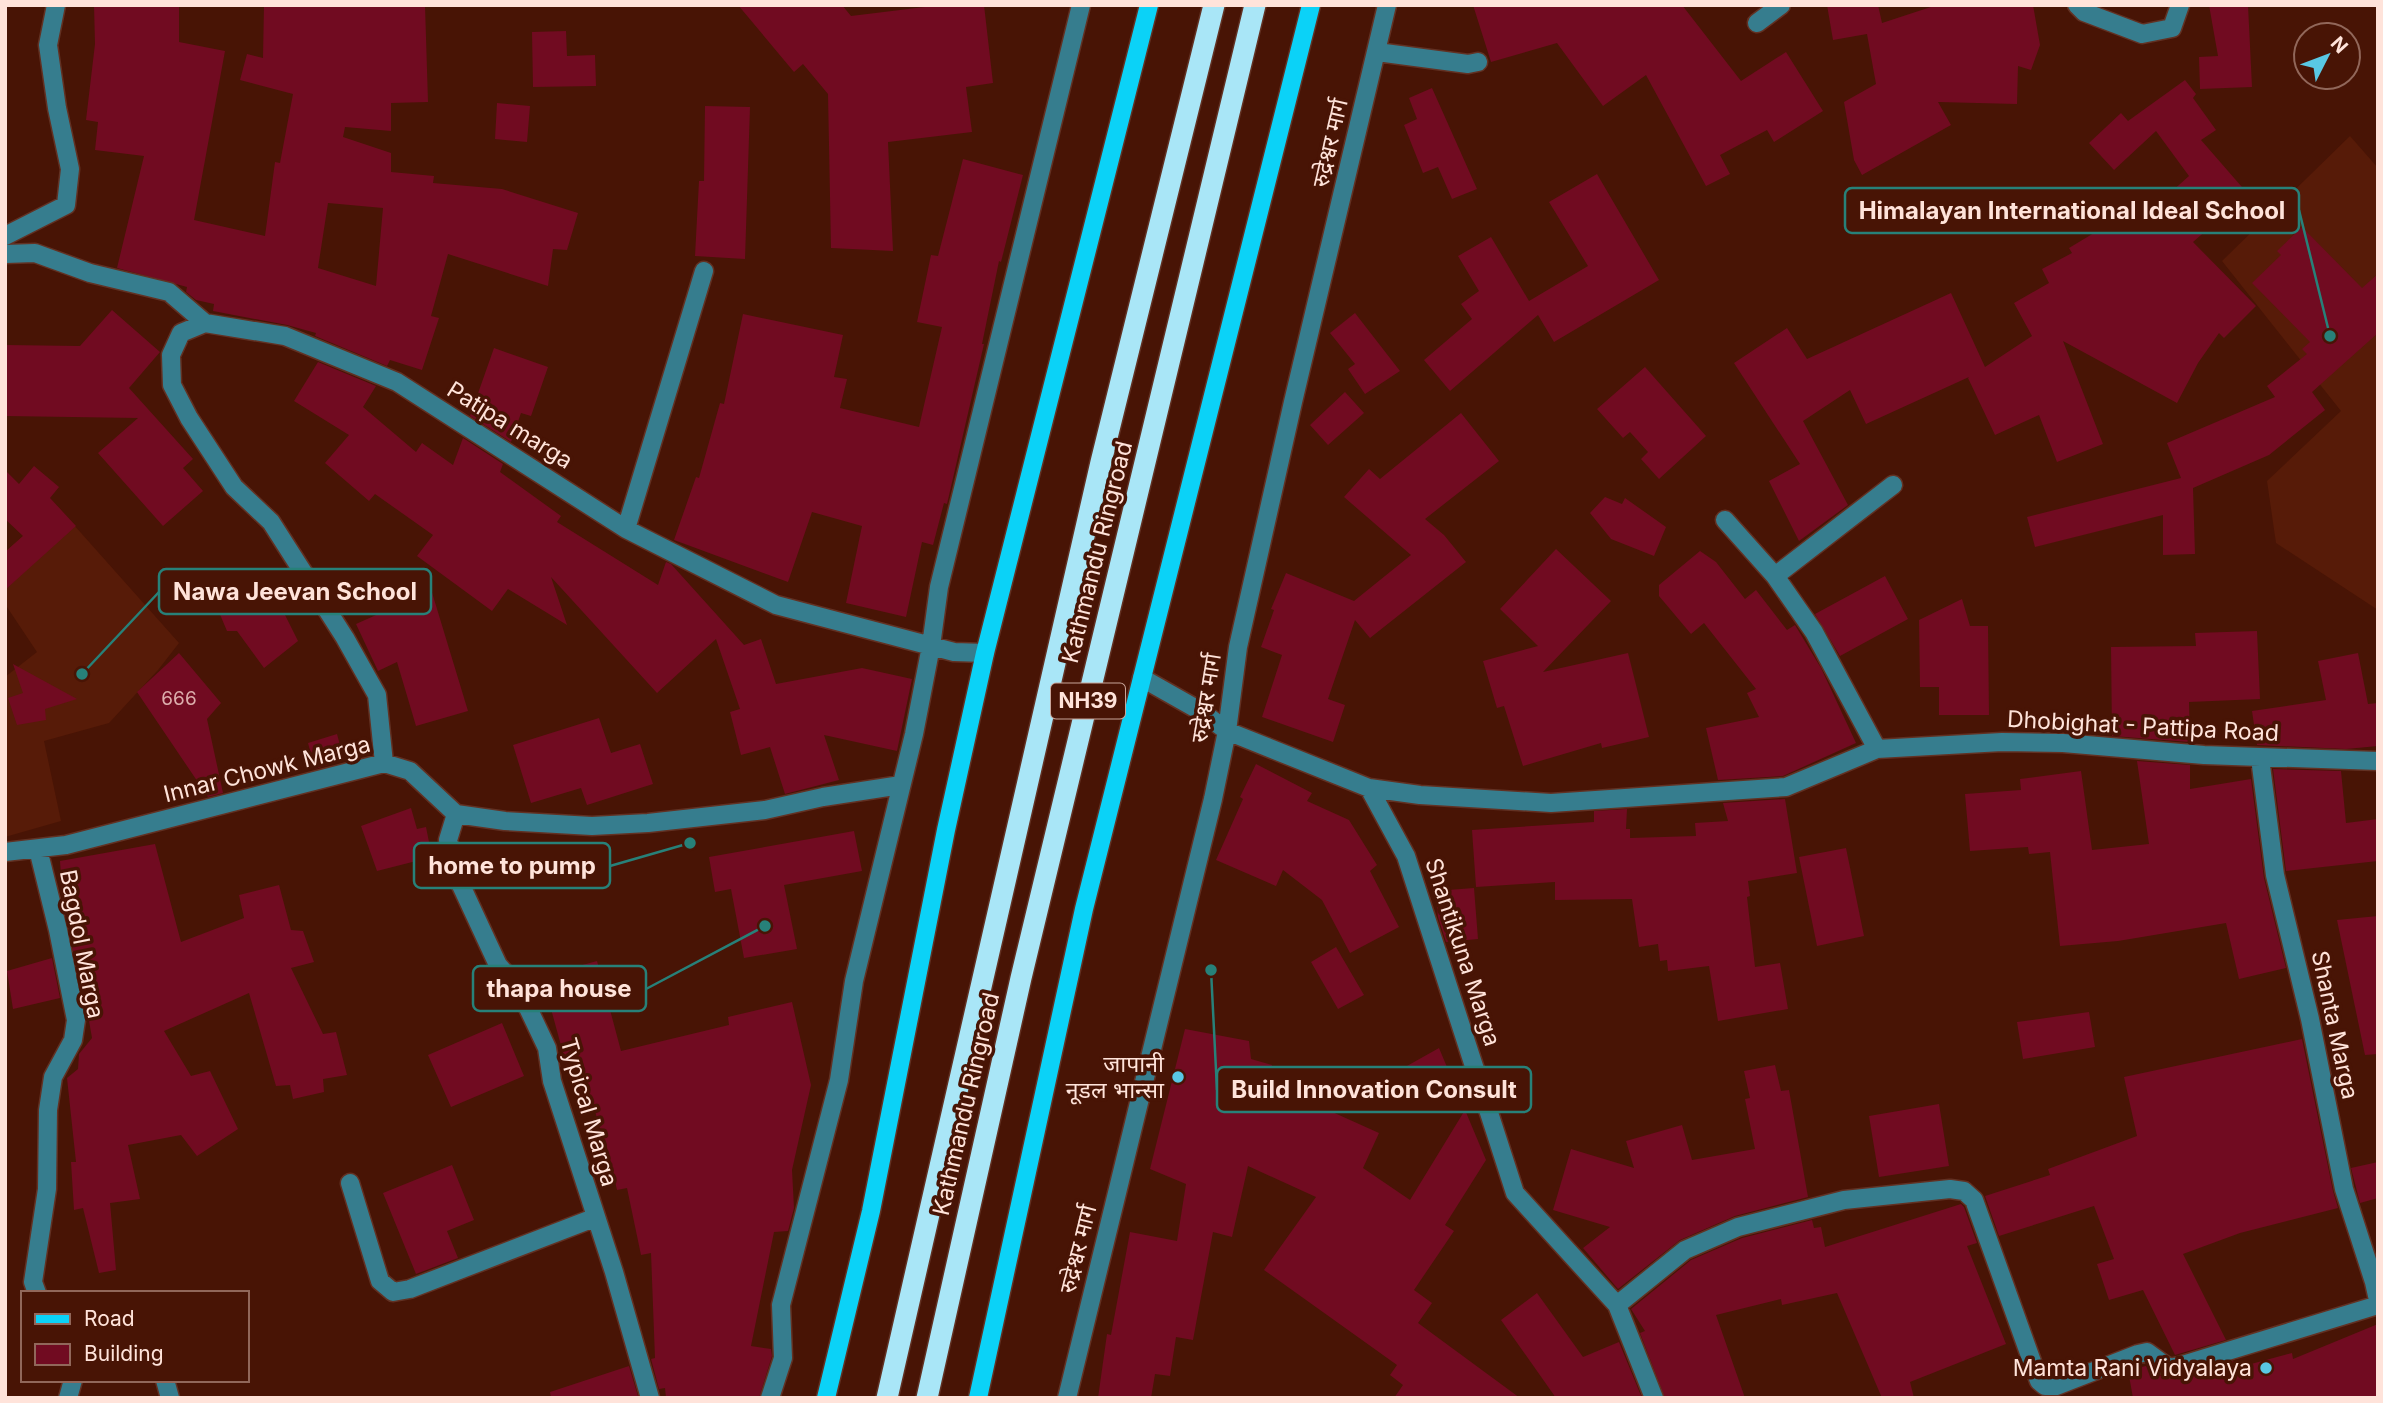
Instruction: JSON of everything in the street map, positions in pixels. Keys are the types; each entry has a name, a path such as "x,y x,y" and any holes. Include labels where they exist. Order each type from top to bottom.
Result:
{"highway":[{"name":"Kathmandu Ringroad","path":"887,1398 1101,462 1214,5"},
{"name":"Kathmandu Ringroad","path":"927,1398 1021,978 1255,5"}],"main road":[{"path":"826,1398 871,1211 946,830 985,653 1149,5"},
{"path":"978,1398 1084,909 1311,5"}],"street":[{"path":"5,236 66,205 70,169 57,108 48,45 56,5"},
{"path":"770,1398 783,1358 781,1305 839,1080 854,981 914,734 942,574 1081,5"},
{"name":"रुद्रेश्वर मार्ग","path":"1067,1398 1227,731 1241,633 1387,5"},
{"path":"1757,23 1781,5"},
{"path":"2077,5 2084,12 2142,34 2172,28 2180,5"},
{"path":"1377,52 1468,64 1478,62"},
{"path":"5,254 35,253 90,273 169,292 205,323 181,333 171,355 172,385 189,418 234,486 271,522 345,638 377,695 384,762"},
{"path":"626,529 704,271"},
{"name":"Patipa marga","path":"205,323 285,336 397,382 626,529 776,605 954,652 985,653"},
{"path":"1775,576 1893,485"},
{"path":"1726,520 1775,576 1814,632 1877,749"},
{"path":"1142,678 1202,712 1227,731 1369,788"},
{"name":"Dhobighat - Pattipa Road","path":"1369,788 1420,795 1551,803 1786,787 1877,749 2002,742 2063,743 2260,758 2378,761"},
{"name":"Shanta Marga","path":"2260,758 2275,875 2310,1019 2344,1189 2378,1302"},
{"name":"Innar Chowk Marga","path":"5,852 66,845 384,762 410,771 456,814"},
{"path":"456,814 505,821 592,826 648,823 765,810 901,785"},
{"name":"Shantikuna Marga","path":"1369,788 1406,856 1516,1192 1617,1305 1654,1398"},
{"name":"Typical Marga","path":"456,814 448,840 459,881 498,965 519,989 547,1048 552,1081 594,1218 614,1272 650,1398"},
{"name":"Bagdol Marga","path":"36,1291 33,1282 47,1189 48,1110 53,1077 74,1040 76,1020 38,849"},
{"path":"350,1183 380,1281 393,1292 410,1289 594,1218"},
{"path":"1617,1305 1685,1250 1738,1227 1844,1200 1950,1189 1964,1191 1974,1200 2039,1381 2045,1386 2056,1386 2147,1352 2169,1368 2179,1366 2378,1302"}],"shaded area":[{"path":"2350,136 2378,168 2378,610 2276,543 2267,481 2341,411 2222,261"},
{"path":"57,506 179,643 109,723 44,741 61,821 5,837 5,677 37,652 5,604 5,552"}],"building":[{"path":"94,5 179,5 179,42 225,51 194,220 265,236 275,162 280,163 293,94 240,80 247,54 263,58 264,5 425,5 428,102 391,103 391,131 345,127 343,137 391,153 391,172 434,176 433,183 502,189 578,213 567,250 553,249 548,286 448,254 431,316 439,318 422,370 390,360 387,366 315,336 316,333 213,311 214,304 196,300 186,292 187,287 117,268 144,156 95,150 98,122 86,120 95,44","holes":["328,203 383,208 376,286 318,268"]},
{"path":"738,5 842,5 851,16 941,5 984,5 993,83 966,87 972,132 888,142 893,251 831,248 828,94 803,64 794,72"},
{"path":"1473,5 1682,5 1741,81 1786,52 1823,111 1774,142 1767,130 1720,155 1730,174 1706,186 1646,75 1603,106 1557,43 1491,62"},
{"path":"1827,5 1878,5 1882,23 1937,5 2033,5 2040,45 2031,70 2018,66 2017,104 1938,102 1951,125 1862,175 1854,160 1844,102 1876,84 1867,34 1833,40"},
{"path":"2209,5 2248,5 2252,87 2200,89 2199,57 2218,56"},
{"path":"566,31 567,56 595,55 596,86 533,87 532,32"},
{"path":"2185,80 2196,94 2193,98 2216,130 2201,140 2248,194 2193,242 2256,306 2224,338 2219,333 2198,363 2177,403 2063,341 2103,444 2057,462 2039,415 1995,435 1969,377 1866,424 1850,390 1803,421 1848,505 1799,541 1769,481 1800,464 1734,363 1787,328 1807,359 1951,293 1985,367 2032,336 2014,303 2049,283 2042,269 2072,253 2069,248 2144,203 2151,210 2189,176 2156,131 2114,170 2089,143 2121,113 2128,121"},
{"path":"1432,88 1477,189 1452,199 1438,167 1423,173 1404,125 1417,119 1409,98"},
{"path":"497,103 530,106 527,142 495,139"},
{"path":"705,106 750,107 745,259 695,256 699,181 704,181"},
{"path":"963,159 1023,175 1001,262 999,261 984,344 947,504 944,503 933,545 922,542 906,617 846,603 862,526 812,512 788,582 674,540 696,477 699,478 720,403 724,404 743,314 843,335 834,377 847,379 840,408 919,427 942,327 917,322 931,255 938,256"},
{"path":"1597,174 1659,280 1554,342 1538,315 1450,391 1424,360 1472,319 1461,304 1479,291 1458,256 1491,237 1529,301 1588,266 1549,202"},
{"path":"2302,227 2362,288 2378,274 2378,333 2312,392 2325,410 2269,455 2193,488 2195,554 2163,555 2163,515 2035,547 2027,517 2181,478 2167,443 2275,397 2267,386 2307,354 2302,349 2310,342 2252,283 2281,255 2277,251"},
{"path":"112,310 160,352 129,388 193,459 183,468 203,491 163,526 98,453 138,418 5,416 5,345 80,346"},
{"path":"1355,313 1400,371 1365,394 1348,369 1355,364 1330,333"},
{"path":"494,348 548,367 531,416 521,413 511,442 470,416"},
{"path":"318,362 376,386 363,407 416,452 422,443 453,465 463,438 503,464 500,472 561,516 557,522 658,585 666,562 671,564 744,645 761,639 776,684 862,668 912,679 897,751 824,735 839,780 785,794 770,747 741,755 730,712 740,709 716,639 657,693 551,577 567,625 508,589 492,611 417,556 433,535 375,494 369,501 325,463 349,435 294,401"},
{"path":"1645,367 1706,436 1659,479 1641,459 1648,452 1630,432 1623,438 1597,409"},
{"path":"1345,392 1364,413 1328,445 1310,425"},
{"path":"1461,413 1499,461 1425,519 1444,535 1466,562 1370,638 1355,620 1328,699 1345,705 1333,742 1262,717 1282,655 1261,647 1274,610 1271,609 1286,573 1354,601 1411,555 1344,497 1369,469 1380,479"},
{"path":"34,466 59,487 50,498 76,526 5,590 5,552 23,536 5,519 5,470 19,484"},
{"path":"1605,497 1622,504 1625,498 1666,527 1654,556 1611,539 1590,513"},
{"path":"1556,549 1611,601 1543,672 1628,653 1649,737 1602,748 1601,743 1523,766 1504,706 1497,708 1483,661 1538,646 1500,609"},
{"path":"1700,551 1716,562 1745,599 1756,590 1787,630 1795,625 1821,668 1856,743 1783,776 1718,780 1706,728 1759,717 1747,693 1756,689 1704,623 1691,634 1659,596 1659,585"},
{"path":"277,575 294,606 284,613 298,641 264,668 237,631 227,631 216,605"},
{"path":"427,576 468,711 416,726 397,662 378,671 356,624 403,603 397,592"},
{"path":"1885,576 1908,619 1840,656 1815,614"},
{"path":"1962,599 1970,626 1988,626 1989,715 1939,715 1939,687 1920,687 1919,620"},
{"path":"2257,631 2260,699 2189,702 2190,742 2112,736 2111,647 2196,646 2195,633"},
{"path":"179,653 221,703 207,719 223,793 208,797 137,692"},
{"path":"2358,653 2368,704 2378,703 2378,746 2346,749 2257,745 2252,711 2326,700 2318,661"},
{"path":"13,664 77,699 45,709 46,720 17,725 8,698 23,693"},
{"path":"599,718 611,753 640,744 653,784 587,805 581,788 531,803 513,745"},
{"path":"337,734 344,760 315,769 308,743"},
{"path":"2137,761 2190,765 2190,789 2251,779 2264,878 2286,968 2239,979 2226,923 2118,941 2060,946 2050,852 2029,854 2028,847 1970,851 1965,794 2021,790 2020,779 2081,771 2092,850 2149,844"},
{"path":"1256,764 1312,793 1307,801 1349,820 1377,865 1370,871 1399,927 1350,953 1322,900 1283,870 1276,886 1216,860"},
{"path":"2273,769 2341,771 2346,823 2378,819 2378,861 2286,871"},
{"path":"1785,799 1797,873 1748,881 1750,896 1747,897 1755,967 1780,963 1788,1009 1718,1021 1709,966 1668,971 1667,960 1660,961 1658,944 1639,947 1632,899 1555,900 1555,882 1476,887 1472,830 1594,822 1594,811 1627,809 1626,829 1630,829 1630,838 1696,836 1695,823 1728,821 1723,803"},
{"path":"411,808 417,829 426,827 432,857 377,871 361,826"},
{"path":"854,831 862,871 784,885 797,949 744,958 731,889 715,892 709,857"},
{"path":"155,844 181,942 244,918 239,895 279,885 291,930 303,931 314,962 291,968 323,1034 336,1032 347,1075 323,1079 324,1092 293,1099 290,1085 276,1086 249,993 164,1031 191,1076 210,1071 238,1129 197,1156 181,1135 128,1145 140,1199 110,1203 116,1270 99,1273 83,1208 74,1210 71,1162 76,1162 67,1078 78,1069 79,1054 92,1038 63,903 60,861"},
{"path":"1846,848 1864,936 1817,946 1799,857"},
{"path":"1474,888 1478,939 1446,942 1438,917 1435,891"},
{"path":"2378,916 2378,1054 2365,1055 2337,920"},
{"path":"1336,947 1364,995 1338,1009 1311,962"},
{"path":"52,958 60,998 13,1009 7,971"},
{"path":"597,961 621,1051 729,1025 728,1017 792,1002 811,1085 792,1170 794,1208 788,1231 774,1232 751,1346 771,1349 772,1356 759,1398 666,1398 665,1388 659,1389 651,1359 655,1358 651,1253 641,1255 627,1188 617,1190 592,1100 577,1104 542,976"},
{"path":"2089,1012 2095,1047 2023,1059 2017,1022"},
{"path":"502,1023 524,1076 451,1107 428,1055"},
{"path":"1185,1029 1249,1041 1251,1059 1272,1065 1268,1083 1379,1133 1363,1168 1410,1200 1465,1110 1398,1071 1439,1048 1486,1160 1445,1225 1454,1231 1414,1290 1432,1303 1418,1323 1520,1398 1394,1398 1403,1385 1390,1375 1397,1365 1264,1270 1316,1197 1248,1166 1232,1237 1213,1232 1193,1340 1176,1337 1170,1376 1155,1374 1151,1398 1098,1398 1107,1334 1111,1335 1130,1232 1177,1241 1186,1184 1150,1169"},
{"path":"2302,1039 2338,1208 2240,1233 2183,1254 2226,1340 2175,1355 2143,1290 2109,1300 2097,1264 2114,1259 2094,1206 1999,1236 1985,1196 2050,1175 2048,1169 2137,1136 2124,1077"},
{"path":"1775,1065 1781,1091 1789,1090 1808,1197 1735,1216 1680,1240 1618,1289 1583,1248 1610,1227 1553,1210 1571,1149 1634,1168 1626,1141 1682,1125 1692,1160 1755,1149 1745,1099 1750,1098 1744,1071"},
{"path":"1939,1104 1949,1166 1879,1177 1869,1116"},
{"path":"2378,1162 2378,1198 2360,1203 2351,1168"},
{"path":"452,1165 474,1220 447,1231 458,1258 416,1274 383,1193"},
{"path":"1961,1204 1977,1243 1967,1246 2006,1344 1910,1382 1914,1398 1882,1398 1837,1293 1782,1305 1781,1299 1716,1315 1745,1398 1665,1398 1640,1333 1645,1331 1631,1309 1691,1260 1742,1238 1812,1220 1814,1228 1821,1227 1825,1247"},
{"path":"1537,1293 1583,1357 1619,1342 1642,1398 1556,1398 1501,1320"},
{"path":"2378,1324 2378,1398 2133,1398 2128,1370 2146,1366 2171,1379 2237,1360 2240,1367 2292,1353 2293,1359"},
{"path":"629,1366 638,1396 551,1398 550,1392"}],"place":[{"name":"Himalayan International Ideal School","path":"2330,336"},
{"name":"Nawa Jeevan School","path":"82,674"},
{"name":"home to pump","path":"690,843"},
{"name":"thapa house","path":"765,926"},
{"name":"Build Innovation Consult","path":"1211,970"},
{"name":"जापानी नूडल भान्सा","path":"1178,1077"},
{"name":"Mamta Rani Vidyalaya","path":"2266,1368"}]}
